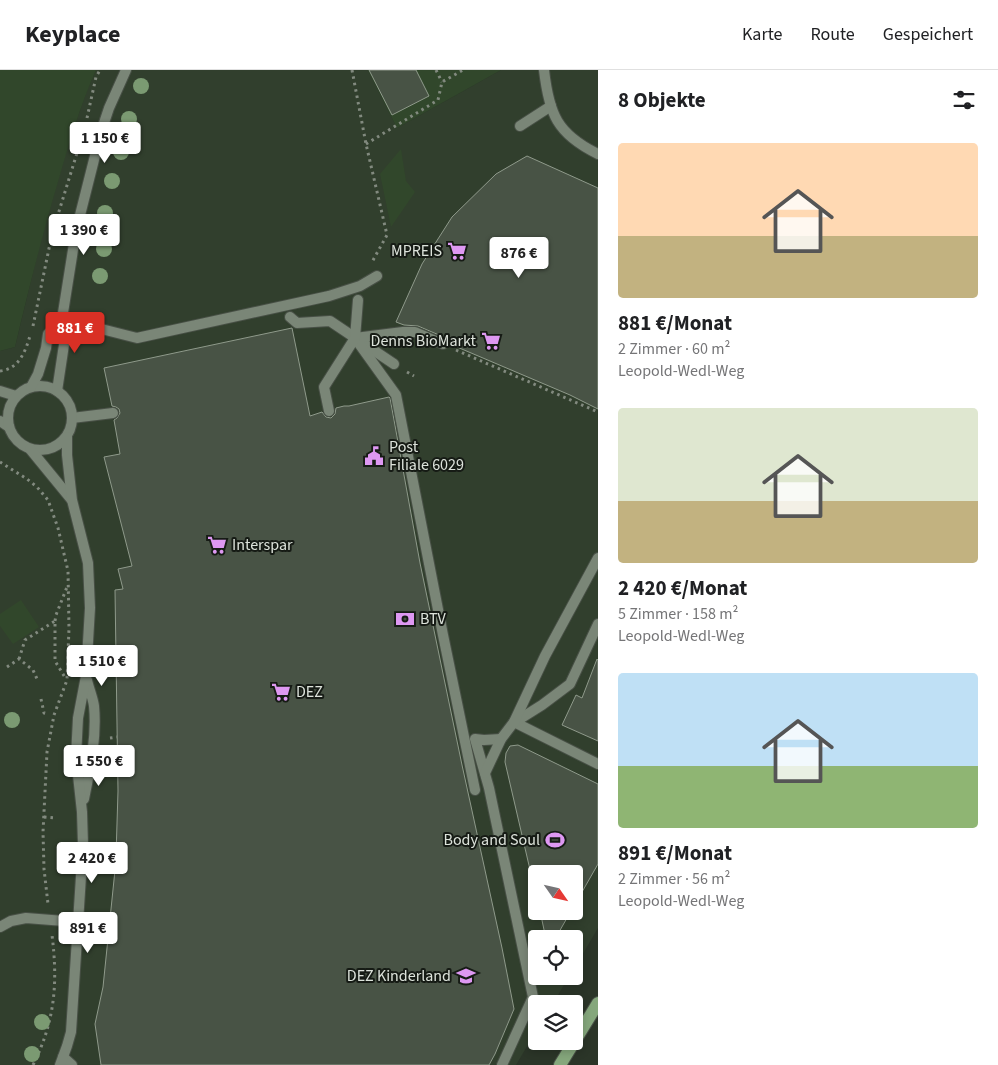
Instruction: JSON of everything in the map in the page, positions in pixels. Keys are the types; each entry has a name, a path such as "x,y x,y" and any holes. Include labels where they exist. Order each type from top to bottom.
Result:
{"main road":[{"path":"560,1065 598,1003"}],"street":[{"path":"57,391 65,338 62,319 76,231 108,108 126,70"},
{"path":"544,70 551,106 560,126 576,142 598,154"},
{"path":"520,126 551,106"},
{"path":"62,319 137,338 329,296 360,286 377,276"},
{"path":"329,411 324,387 355,338 358,300"},
{"path":"290,316 297,322 330,321 394,364"},
{"path":"31,387 38,374 48,334 62,319"},
{"path":"355,338 415,332 443,344"},
{"path":"355,338 396,395 475,790"},
{"path":"31,387 49,387 57,391 66,398 70,407 71,428 66,437 59,445 40,451 30,450 20,445 4,424 10,405 16,396 31,387"},
{"path":"0,391 16,396"},
{"path":"72,418 113,413"},
{"path":"66,437 72,500 90,575 86,676 78,718 76,757 82,812 82,860 71,1032 62,1061 72,1065"},
{"path":"30,450 72,500"},
{"path":"485,773 501,739 514,722 545,656 594,575 598,558"},
{"path":"514,722 570,684 598,624"},
{"path":"82,812 92,756 94,721 94,705 86,676"},
{"path":"514,722 598,764"},
{"path":"501,739 475,739 485,773 533,997 502,1065"},
{"path":"82,860 116,863"},
{"path":"0,927 11,921 26,918 77,922"}],"path":[{"path":"86,121 96,77 100,70"},
{"path":"352,70 366,144 387,235 360,286"},
{"path":"366,144 438,100 442,82 436,70"},
{"path":"442,82 464,70"},
{"path":"0,370 5,370 15,365 22,357 29,341 52,234 79,148"},
{"path":"443,344 598,412"},
{"path":"0,462 28,479 48,500 63,544 69,584 66,680 54,715 47,752 44,817 44,868 55,952 54,1003 47,1032 33,1065"},
{"path":"66,680 55,661 56,615 69,584"},
{"path":"7,667 19,659 25,640 56,621"},
{"path":"19,659 33,670 37,679"},
{"path":"41,699 44,714 48,714"},
{"path":"110,738 117,737"},
{"path":"44,817 55,818"}],"shaded area":[{"path":"0,70 96,70 80,111 62,168 15,347 0,351"},
{"path":"96,70 368,70 397,128 501,70 598,70 598,928 583,954 583,930 528,930 528,985 564,985 558,995 528,995 528,1045 516,1065 0,1065 0,351 15,347 41,239 69,142"},
{"path":"368,70 501,70 397,128"},
{"path":"401,149 406,181 415,192 391,227 380,174"},
{"path":"21,600 39,627 13,644 0,626 0,614"}],"building":[{"path":"369,70 416,70 429,96 392,115"},
{"path":"527,156 598,188 598,409 570,395 450,344 446,338 418,326 404,325 396,322 422,264 452,217 496,174"},
{"name":"DEZ","path":"292,328 310,416 322,412 326,417 331,418 335,414 336,408 390,398 420,563 514,1009 489,1065 101,1065 95,1024 103,987 115,870 121,867 123,863 116,856 118,791 115,590 123,589 118,569 132,566 104,457 120,454 114,420 120,413 119,409 112,406 104,368"},
{"path":"597,659 598,741 562,725 576,695 582,698"},
{"path":"518,745 598,784 598,864 583,890 583,865 529,865 505,762 506,753 510,746"},
{"path":"542,920 566,920 560,930 544,930"}],"place":[{"name":"MPREIS","path":"457,251"},
{"name":"Denns BioMarkt","path":"491,341"},
{"name":"Post Filiale 6029","path":"374,456"},
{"name":"Interspar","path":"217,545"},
{"name":"BTV","path":"405,619"},
{"name":"DEZ","path":"281,692"},
{"name":"Body and Soul","path":"555,840"},
{"name":"DEZ Kinderland","path":"466,976"}]}
